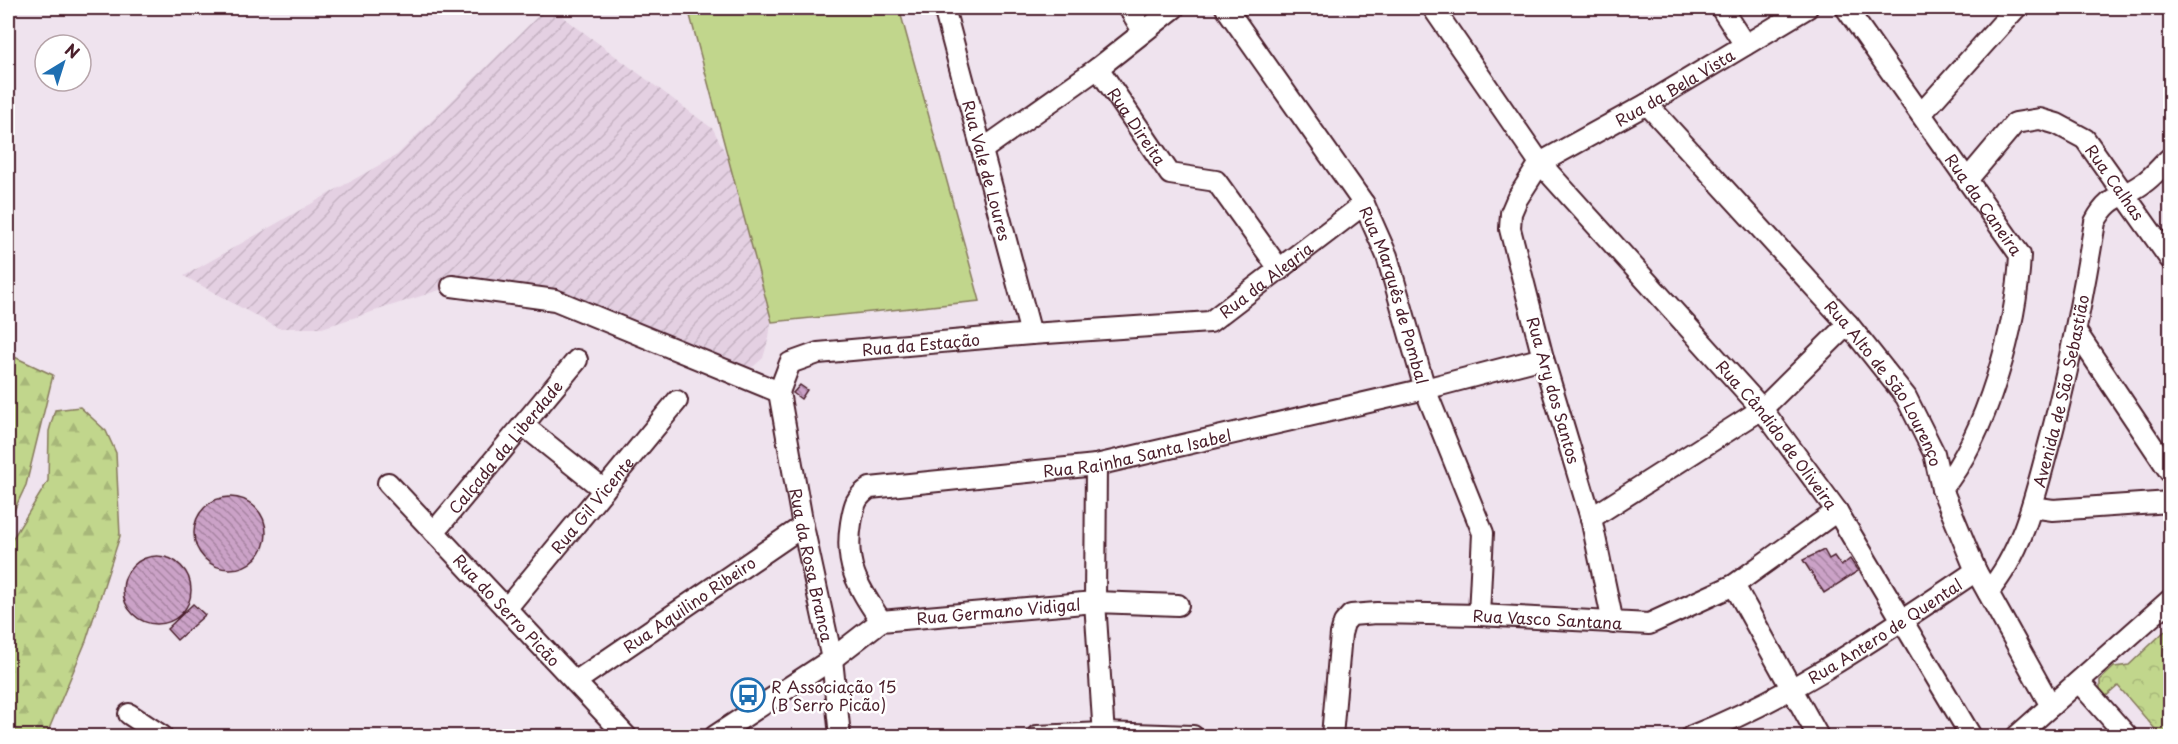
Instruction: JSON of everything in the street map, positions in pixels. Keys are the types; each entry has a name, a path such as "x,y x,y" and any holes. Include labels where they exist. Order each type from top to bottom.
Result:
{"street":[{"name":"Rua Vale de Loures","path":"944,8 1031,334"},
{"path":"1129,8 1143,31"},
{"path":"982,150 1098,68 1174,8"},
{"name":"Rua Marquês de Pombal","path":"1226,8 1364,204 1387,256 1425,389 1483,533 1479,615"},
{"name":"Rua Cândido de Oliveira","path":"1433,8 1540,163 1762,409 1837,511 1971,736"},
{"path":"1721,8 1745,45"},
{"name":"Rua da Bela Vista","path":"1540,163 1647,104 1807,8"},
{"name":"Rua da Caneira","path":"1846,8 2020,255 2019,277 1998,376 1967,453 1942,489"},
{"path":"1921,114 2016,8"},
{"name":"Rua Direita","path":"1098,68 1170,174 1216,181 1280,270"},
{"name":"Rua Alto de São Lourenço","path":"1647,104 1848,324 1906,397 1934,453 1942,489 1976,571 2052,706"},
{"name":"Rua Calhas","path":"1967,180 2015,123 2040,119 2057,124 2085,139 2125,192 2170,259"},
{"name":"Avenida de São Sebastião","path":"1988,592 2004,573 2032,507 2077,333 2095,222 2103,207 2125,192 2142,185 2170,158"},
{"name":"Rua Ary dos Santos","path":"1540,163 1517,199 1511,213 1510,229 1543,358 1591,518 1613,623"},
{"name":"Rua da Alegria","path":"1085,330 1210,322 1364,204"},
{"path":"452,286 555,300 779,392"},
{"path":"1591,518 1762,409 1848,324"},
{"name":"Rua da Estação","path":"779,392 790,363 818,353 1085,330"},
{"path":"2077,333 2170,472"},
{"name":"Rua Rainha Santa Isabel","path":"881,621 864,595 848,558 854,505 860,495 870,488 1096,465 1425,389 1543,358"},
{"name":"Calçada da Liberdade","path":"434,532 577,360"},
{"name":"Rua da Rosa Branca","path":"779,392 803,526 832,659 840,736"},
{"name":"Rua Gil Vicente","path":"506,609 677,401"},
{"path":"523,425 604,490"},
{"path":"1096,465 1095,602 1104,735"},
{"name":"Rua do Serro Picão","path":"388,483 626,736"},
{"path":"2032,507 2053,510 2170,502"},
{"name":"Rua Vasco Santana","path":"1332,736 1341,634 1344,623 1351,615 1377,613 1479,615 1649,624 1734,585 1837,511"},
{"name":"Rua Aquilino Ribeiro","path":"575,682 803,526"},
{"name":"Rua Antero de Quental","path":"1692,736 1738,718 1792,689 1976,571"},
{"path":"1734,585 1818,736"},
{"path":"2017,736 2170,600"},
{"name":"Rua Germano Vidigal","path":"881,621 1095,602 1178,605"},
{"path":"715,736 832,659 881,621"},
{"path":"2079,682 2127,736"},
{"path":"129,714 162,736"},
{"path":"1037,736 1193,736"}],"shaded area":[{"path":"546,8 551,8 713,129 780,260 769,337 763,358 754,366 746,370 555,300 452,286 322,328 278,328 184,276 397,155"}],"green space":[{"path":"688,8 899,8 980,301 772,322"},
{"path":"8,354 53,375 26,485 8,523"},
{"path":"80,407 106,431 116,453 120,536 86,641 46,736 8,736 8,546 48,481 49,431 55,410"},
{"path":"2170,626 2170,734 2161,736 2118,686 2104,698 2100,689 2100,680 2114,667 2129,665"}],"building":[{"path":"800,385 807,390 801,399 793,393"},
{"path":"230,497 250,503 260,513 266,533 260,553 250,563 230,569 210,563 200,553 194,533 200,513 210,503"},
{"path":"1824,550 1829,559 1834,556 1841,566 1850,559 1858,571 1824,593 1803,560"},
{"path":"150,556 164,556 176,561 186,571 191,590 186,609 176,619 164,624 150,624 138,619 128,609 123,597 123,583 128,571 138,561"},
{"path":"193,604 205,615 177,640 167,629"}],"place":[{"name":"R Associação 15 (B Serro Picão)","path":"748,695"}]}
